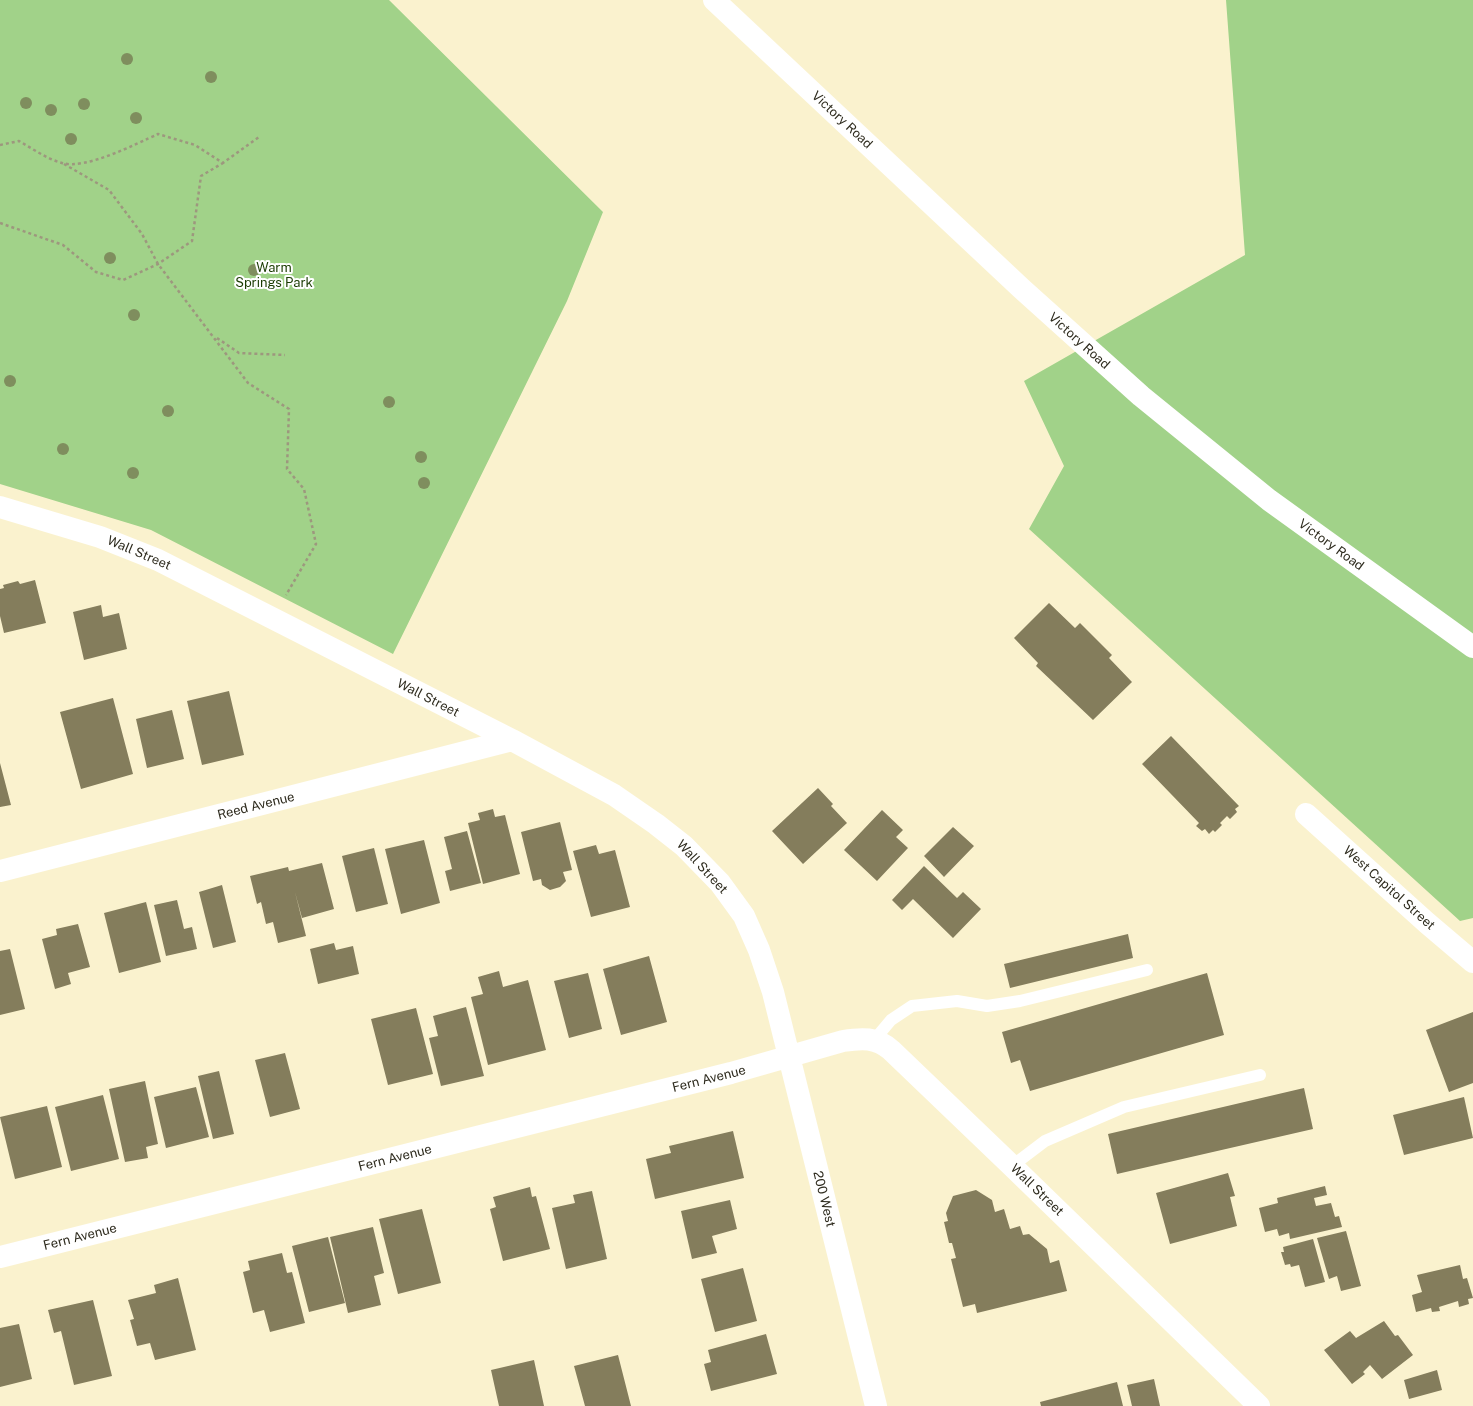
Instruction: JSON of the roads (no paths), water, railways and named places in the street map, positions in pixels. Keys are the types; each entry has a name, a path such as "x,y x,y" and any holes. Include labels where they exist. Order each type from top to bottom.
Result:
{"street":[{"name":"Victory Road","path":"714,0 1022,289 1135,391 1269,500 1473,647"},
{"name":"Wall Street","path":"0,507 100,537 158,560 512,740 614,796 656,824 684,846 720,883 744,916 759,950 773,992"},
{"name":"Reed Avenue","path":"0,871 512,740"},
{"name":"West Capitol Street","path":"1306,814 1427,923 1473,962"},
{"name":"200 West","path":"773,992 876,1406"},
{"name":"Wall Street","path":"789,1057 843,1041 859,1038 875,1040 891,1050 1259,1406"},
{"name":"Fern Avenue","path":"0,1257 789,1057"}],"lane":[{"path":"875,1040 891,1020 912,1006 957,1000 987,1006 1007,1003 1147,970"},
{"path":"1012,1166 1045,1141 1124,1107 1260,1075"}],"park label":[{"name":"Warm Springs Park","path":"274,276"}]}
